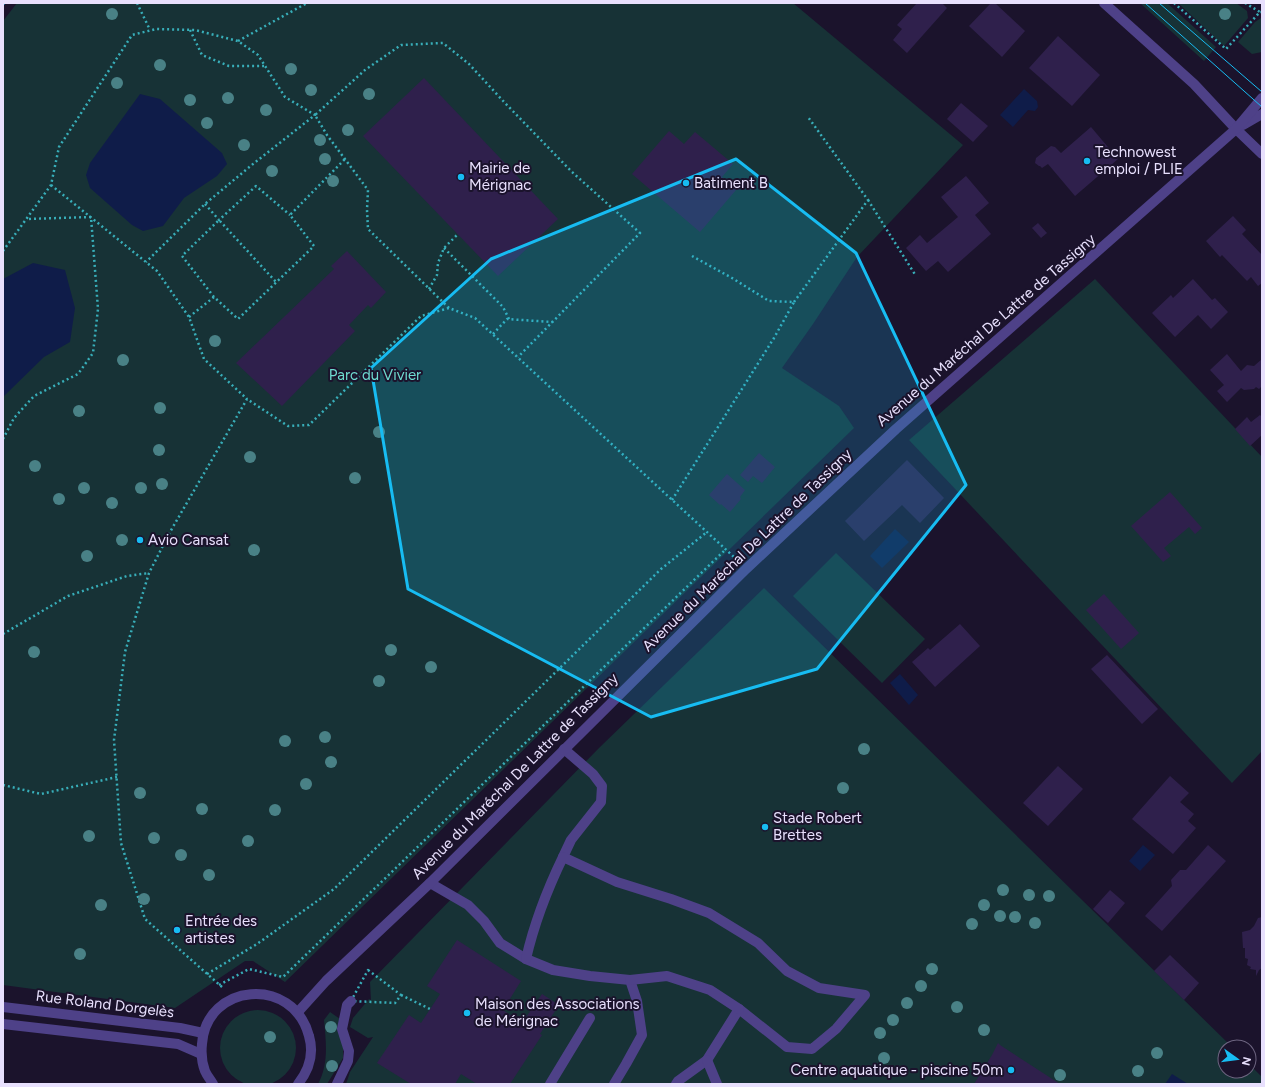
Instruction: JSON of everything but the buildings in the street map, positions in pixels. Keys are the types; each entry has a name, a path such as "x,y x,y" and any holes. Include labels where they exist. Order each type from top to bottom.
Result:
{"street":[{"path":"1104,3 1191,81 1236,130 1262,154"},
{"path":"1236,130 1262,98"},
{"path":"1236,130 1262,114"},
{"name":"Avenue du Maréchal De Lattre de Tassigny","path":"298,1012 326,981 430,883 746,568 896,429 1236,130"},
{"path":"526,959 538,918 570,840 601,802 602,786 593,774 564,749"},
{"path":"430,883 468,905 484,921 500,943 526,959 553,970 590,976 630,980 668,976 710,990 739,1009 787,1047 812,1049 836,1029 865,995 819,988 786,971 758,943 709,914 671,899 617,882 563,857"},
{"path":"614,1084 642,1035 637,1001 630,980"},
{"path":"213,1084 205,1071 201,1054 202,1037 208,1021 219,1007 234,998 251,993 268,994 284,1001 298,1012 307,1026 311,1043 310,1061 304,1077 298,1084"},
{"path":"336,1084 348,1061 349,1051 342,1029 347,1005 351,1001"},
{"name":"Rue Roland Dorgelès","path":"3,1007 180,1028 203,1033"},
{"path":"676,1084 678,1080 707,1060 739,1009"},
{"path":"550,1084 590,1018"},
{"name":"Rue Roland Dorgelès","path":"3,1024 178,1044 201,1054"},
{"path":"707,1060 717,1084"}],"path":[{"path":"137,3 150,30"},
{"path":"238,41 307,3"},
{"path":"1174,3 1226,49 1261,12 1245,3"},
{"path":"3,251 51,185 59,147 132,34 156,29 195,30 238,41 258,55 285,97 314,115 327,136 368,190 368,229 449,308 475,318 493,334 746,568"},
{"path":"190,30 202,55 229,66 265,66"},
{"path":"146,262 205,204 252,164 314,115 365,70 401,45 443,43 469,64 572,172 640,233 518,357"},
{"path":"808,117 868,200 916,276"},
{"path":"290,215 345,159"},
{"path":"51,185 157,271 189,317 204,359 247,398 288,426 309,425 421,316 449,308"},
{"path":"256,186 290,215 314,246 238,319 214,297 182,256 219,220 256,186"},
{"path":"672,500 794,302 868,200"},
{"path":"205,204 276,282"},
{"path":"26,218 91,217"},
{"path":"3,439 14,418 34,396 78,374 94,353 98,309 91,217"},
{"path":"430,289 437,275 438,263 444,248 458,234"},
{"path":"444,248 503,307 509,319"},
{"path":"692,256 769,301 794,302"},
{"path":"189,317 214,297"},
{"path":"493,334 507,319 552,322"},
{"path":"234,998 145,919 121,843 114,740 125,652 149,573 170,532 247,398"},
{"path":"207,974 257,944 334,889 661,569 707,532"},
{"path":"219,985 249,969 282,977 726,550"},
{"path":"3,634 68,596 127,576 149,573"},
{"path":"3,785 41,794 117,777"},
{"path":"401,994 395,1003 351,1001 368,970 401,994 430,1009"}],"highlighted area":[{"path":"736,159 856,253 966,485 817,669 651,717 408,589 371,368 491,259"}],"green space":[{"name":"Parc du Vivier","path":"17,3 793,3 963,145 857,257 782,368 839,406 854,428 285,982 253,961 245,961 175,1008 3,985 3,21"},
{"path":"1140,3 1167,3 1216,47 1204,61"},
{"path":"1178,3 1236,3 1247,11 1248,18 1224,46"},
{"path":"1261,18 1262,52 1252,54 1238,42 1255,22"},
{"path":"1095,279 1262,457 1262,751 1232,783 909,440"},
{"path":"836,553 925,639 882,683 793,596"},
{"name":"Stade Robert Brettes","path":"764,588 1224,1039 1217,1039 1217,1079 1257,1079 1257,1072 1262,1077 1262,1084 346,1084 350,1072 373,1037 368,1038 350,1027 353,1018 369,999 371,1000 370,982 599,748"},
{"path":"250,1010 266,1010 279,1016 290,1027 296,1040 294,1063 279,1080 266,1086 250,1086 237,1080 222,1063 220,1056 220,1040 226,1027 243,1012"},
{"path":"330,1012 340,1019 343,1058 327,1084 318,1084 324,1069 326,1053 324,1020"}],"water":[{"path":"1024,89 1037,101 1038,107 1035,111 1028,110 1013,127 1000,115"},
{"path":"140,94 160,99 222,153 227,164 217,176 184,198 163,226 143,231 132,225 90,188 86,175 90,163"},
{"path":"33,263 65,270 75,308 70,342 44,357 3,397 3,279"},
{"path":"895,529 909,542 882,568 870,556"},
{"path":"900,674 918,695 909,705 890,683"},
{"path":"1143,845 1155,855 1140,871 1129,861"},
{"path":"1172,1074 1188,1084 1165,1084"}],"tram line":[{"path":"1145,3 1262,107"},
{"path":"1159,3 1262,92"}],"place":[{"name":"Technowest emploi / PLIE","path":"1087,161"},
{"name":"Mairie de Mérignac","path":"461,177"},
{"name":"Batiment B","path":"686,183"},
{"name":"Avio Cansat","path":"140,540"},
{"name":"Stade Robert Brettes","path":"765,827"},
{"name":"Entrée des artistes","path":"177,930"},
{"name":"Maison des Associations de Mérignac","path":"467,1013"},
{"name":"Centre aquatique - piscine 50m","path":"1011,1070"}]}
